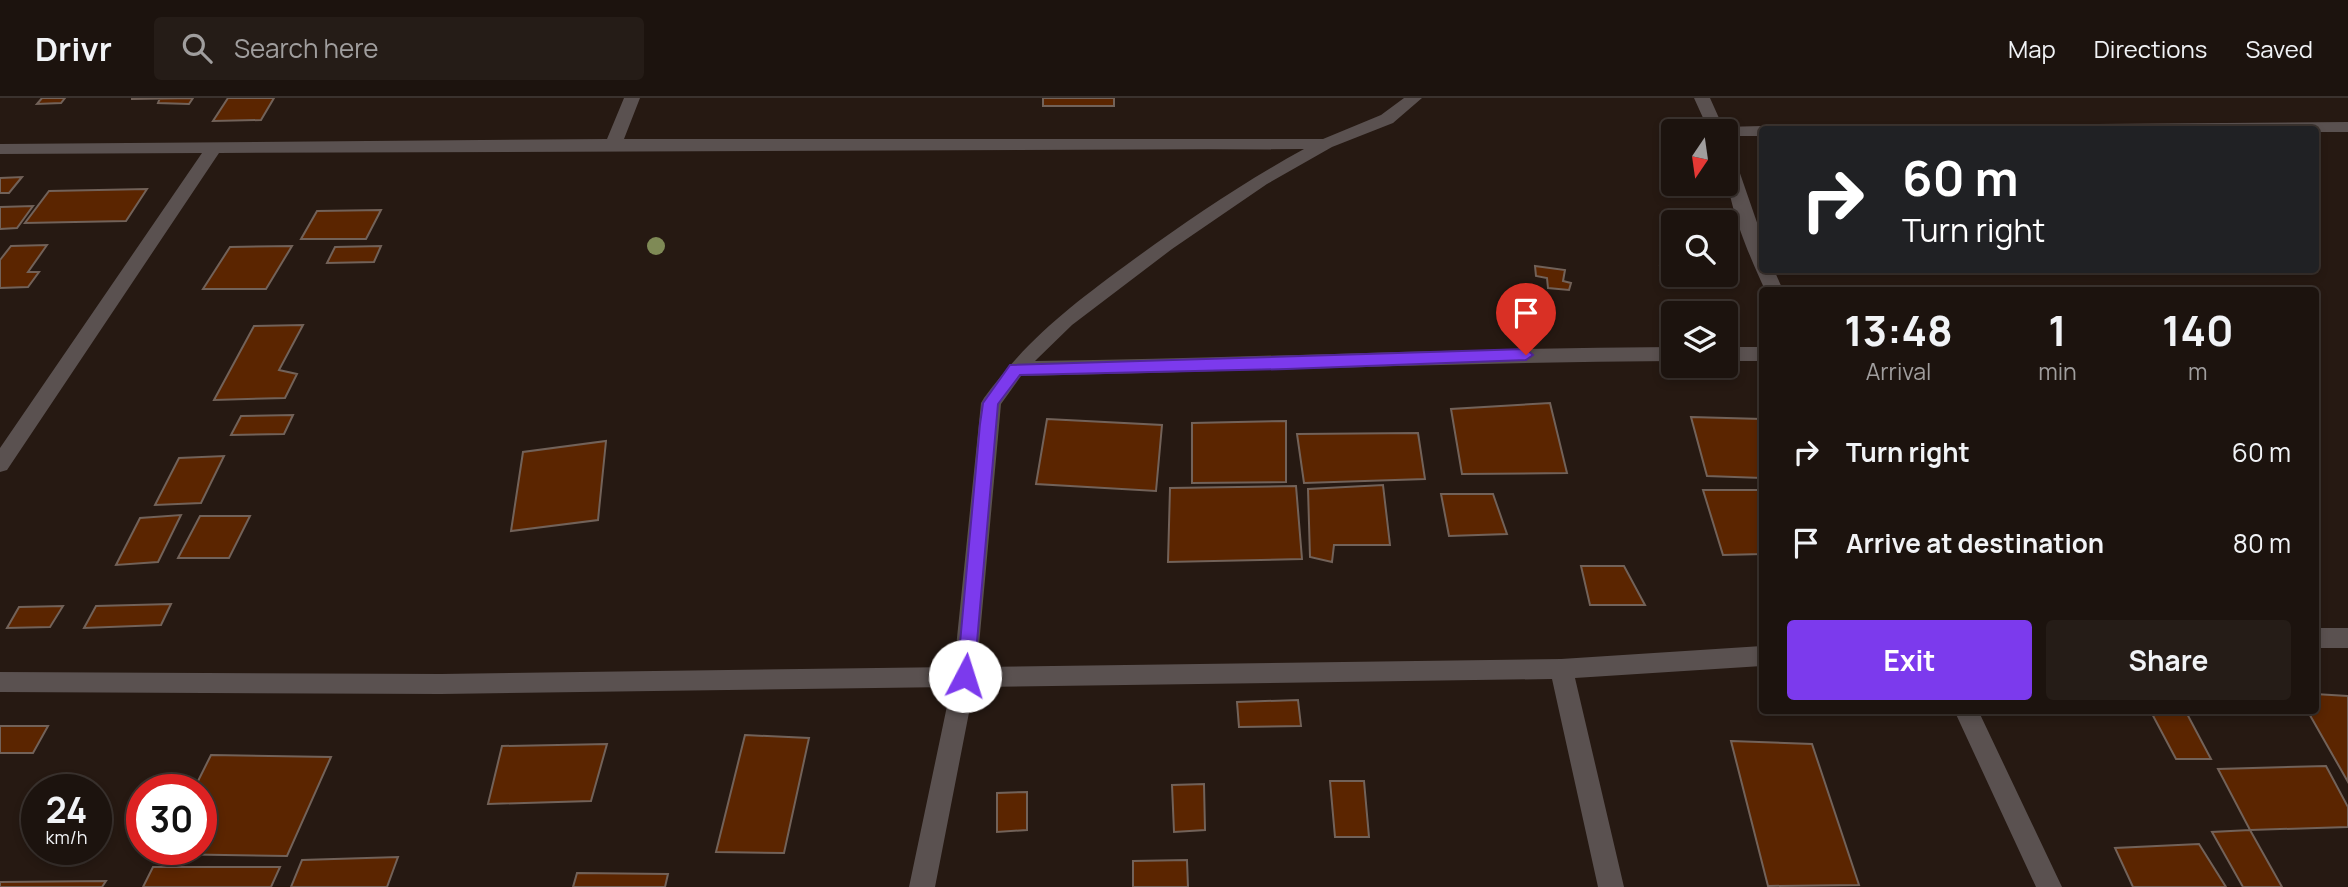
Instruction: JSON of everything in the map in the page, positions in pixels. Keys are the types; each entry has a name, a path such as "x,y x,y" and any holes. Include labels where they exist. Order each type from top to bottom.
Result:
{"street":[{"path":"613,144 632,98"},
{"path":"922,887 965,676 991,403 1016,369 1065,320 1166,245 1261,180 1325,144 1387,119 1414,98"},
{"path":"1702,98 1712,119"},
{"path":"2319,127 2348,127"},
{"path":"1738,131 1759,131"},
{"path":"0,149 613,144 1325,144"},
{"path":"0,464 214,148"},
{"path":"1738,192 1759,254"},
{"path":"1738,354 1759,354"},
{"path":"1016,369 1287,364 1477,355 1661,355"},
{"path":"2319,638 2348,638"},
{"path":"0,682 441,684 1560,669 1759,656"},
{"path":"1560,669 1611,887"},
{"path":"1968,714 2049,887"}],"building":[{"path":"42,98 65,98 61,103 37,104"},
{"path":"193,98 189,104 158,103 160,99"},
{"path":"228,98 274,98 261,120 213,121"},
{"path":"1043,98 1114,98 1114,106 1043,106"},
{"path":"22,177 9,193 0,193 0,178"},
{"path":"147,189 126,221 25,223 49,191"},
{"path":"33,206 17,228 0,229 0,207"},
{"path":"381,210 366,239 301,239 317,211"},
{"path":"47,245 28,272 39,272 28,287 0,288 0,260 11,246"},
{"path":"292,246 266,289 203,289 230,247"},
{"path":"381,246 374,262 327,263 335,247"},
{"path":"1535,266 1565,270 1563,281 1571,283 1569,290 1548,288 1547,278 1536,276"},
{"path":"303,325 279,370 297,374 285,398 214,400 254,326"},
{"path":"1550,403 1567,473 1462,474 1451,409"},
{"path":"293,415 284,434 231,435 241,416"},
{"path":"1691,417 1759,419 1759,478 1707,476"},
{"path":"1047,419 1162,425 1156,491 1036,484"},
{"path":"1286,421 1286,482 1192,483 1192,423"},
{"path":"1418,433 1425,479 1304,483 1297,434"},
{"path":"606,441 598,520 511,531 523,452"},
{"path":"224,456 201,503 155,505 179,458"},
{"path":"1383,485 1390,545 1334,545 1332,562 1310,557 1308,489"},
{"path":"1296,486 1302,559 1168,562 1170,488"},
{"path":"1703,490 1759,490 1759,554 1723,555"},
{"path":"1441,494 1493,494 1507,534 1449,536"},
{"path":"181,515 158,562 116,565 140,518"},
{"path":"200,516 250,516 229,558 178,558"},
{"path":"1581,566 1624,566 1645,605 1590,605"},
{"path":"171,604 161,625 84,628 96,606"},
{"path":"63,606 50,627 7,628 19,607"},
{"path":"2319,694 2348,696 2348,782 2309,714 2319,714"},
{"path":"1298,700 1301,726 1239,727 1237,702"},
{"path":"2152,714 2187,714 2211,759 2176,759"},
{"path":"0,726 48,726 33,753 0,753"},
{"path":"745,735 809,738 784,853 716,852"},
{"path":"1731,741 1812,744 1859,885 1768,886"},
{"path":"607,744 591,801 488,804 502,746"},
{"path":"211,755 331,757 287,856 217,855 217,774 202,774"},
{"path":"2326,766 2348,807 2348,827 2250,830 2218,769"},
{"path":"1330,781 1364,781 1369,837 1335,837"},
{"path":"1204,784 1205,830 1174,832 1172,785"},
{"path":"1027,792 1027,830 997,832 997,793"},
{"path":"2250,830 2282,887 2243,887 2212,832"},
{"path":"2199,844 2226,887 2133,887 2115,848"},
{"path":"398,857 387,887 291,887 302,860"},
{"path":"1187,860 1188,887 1133,887 1133,861"},
{"path":"153,867 280,867 271,887 143,887"},
{"path":"577,873 668,874 665,887 573,887"},
{"path":"106,881 102,887 0,887 0,882"}],"route":[{"path":"965,676 987,424 991,403 1016,369 1287,364 1526,355"}]}
